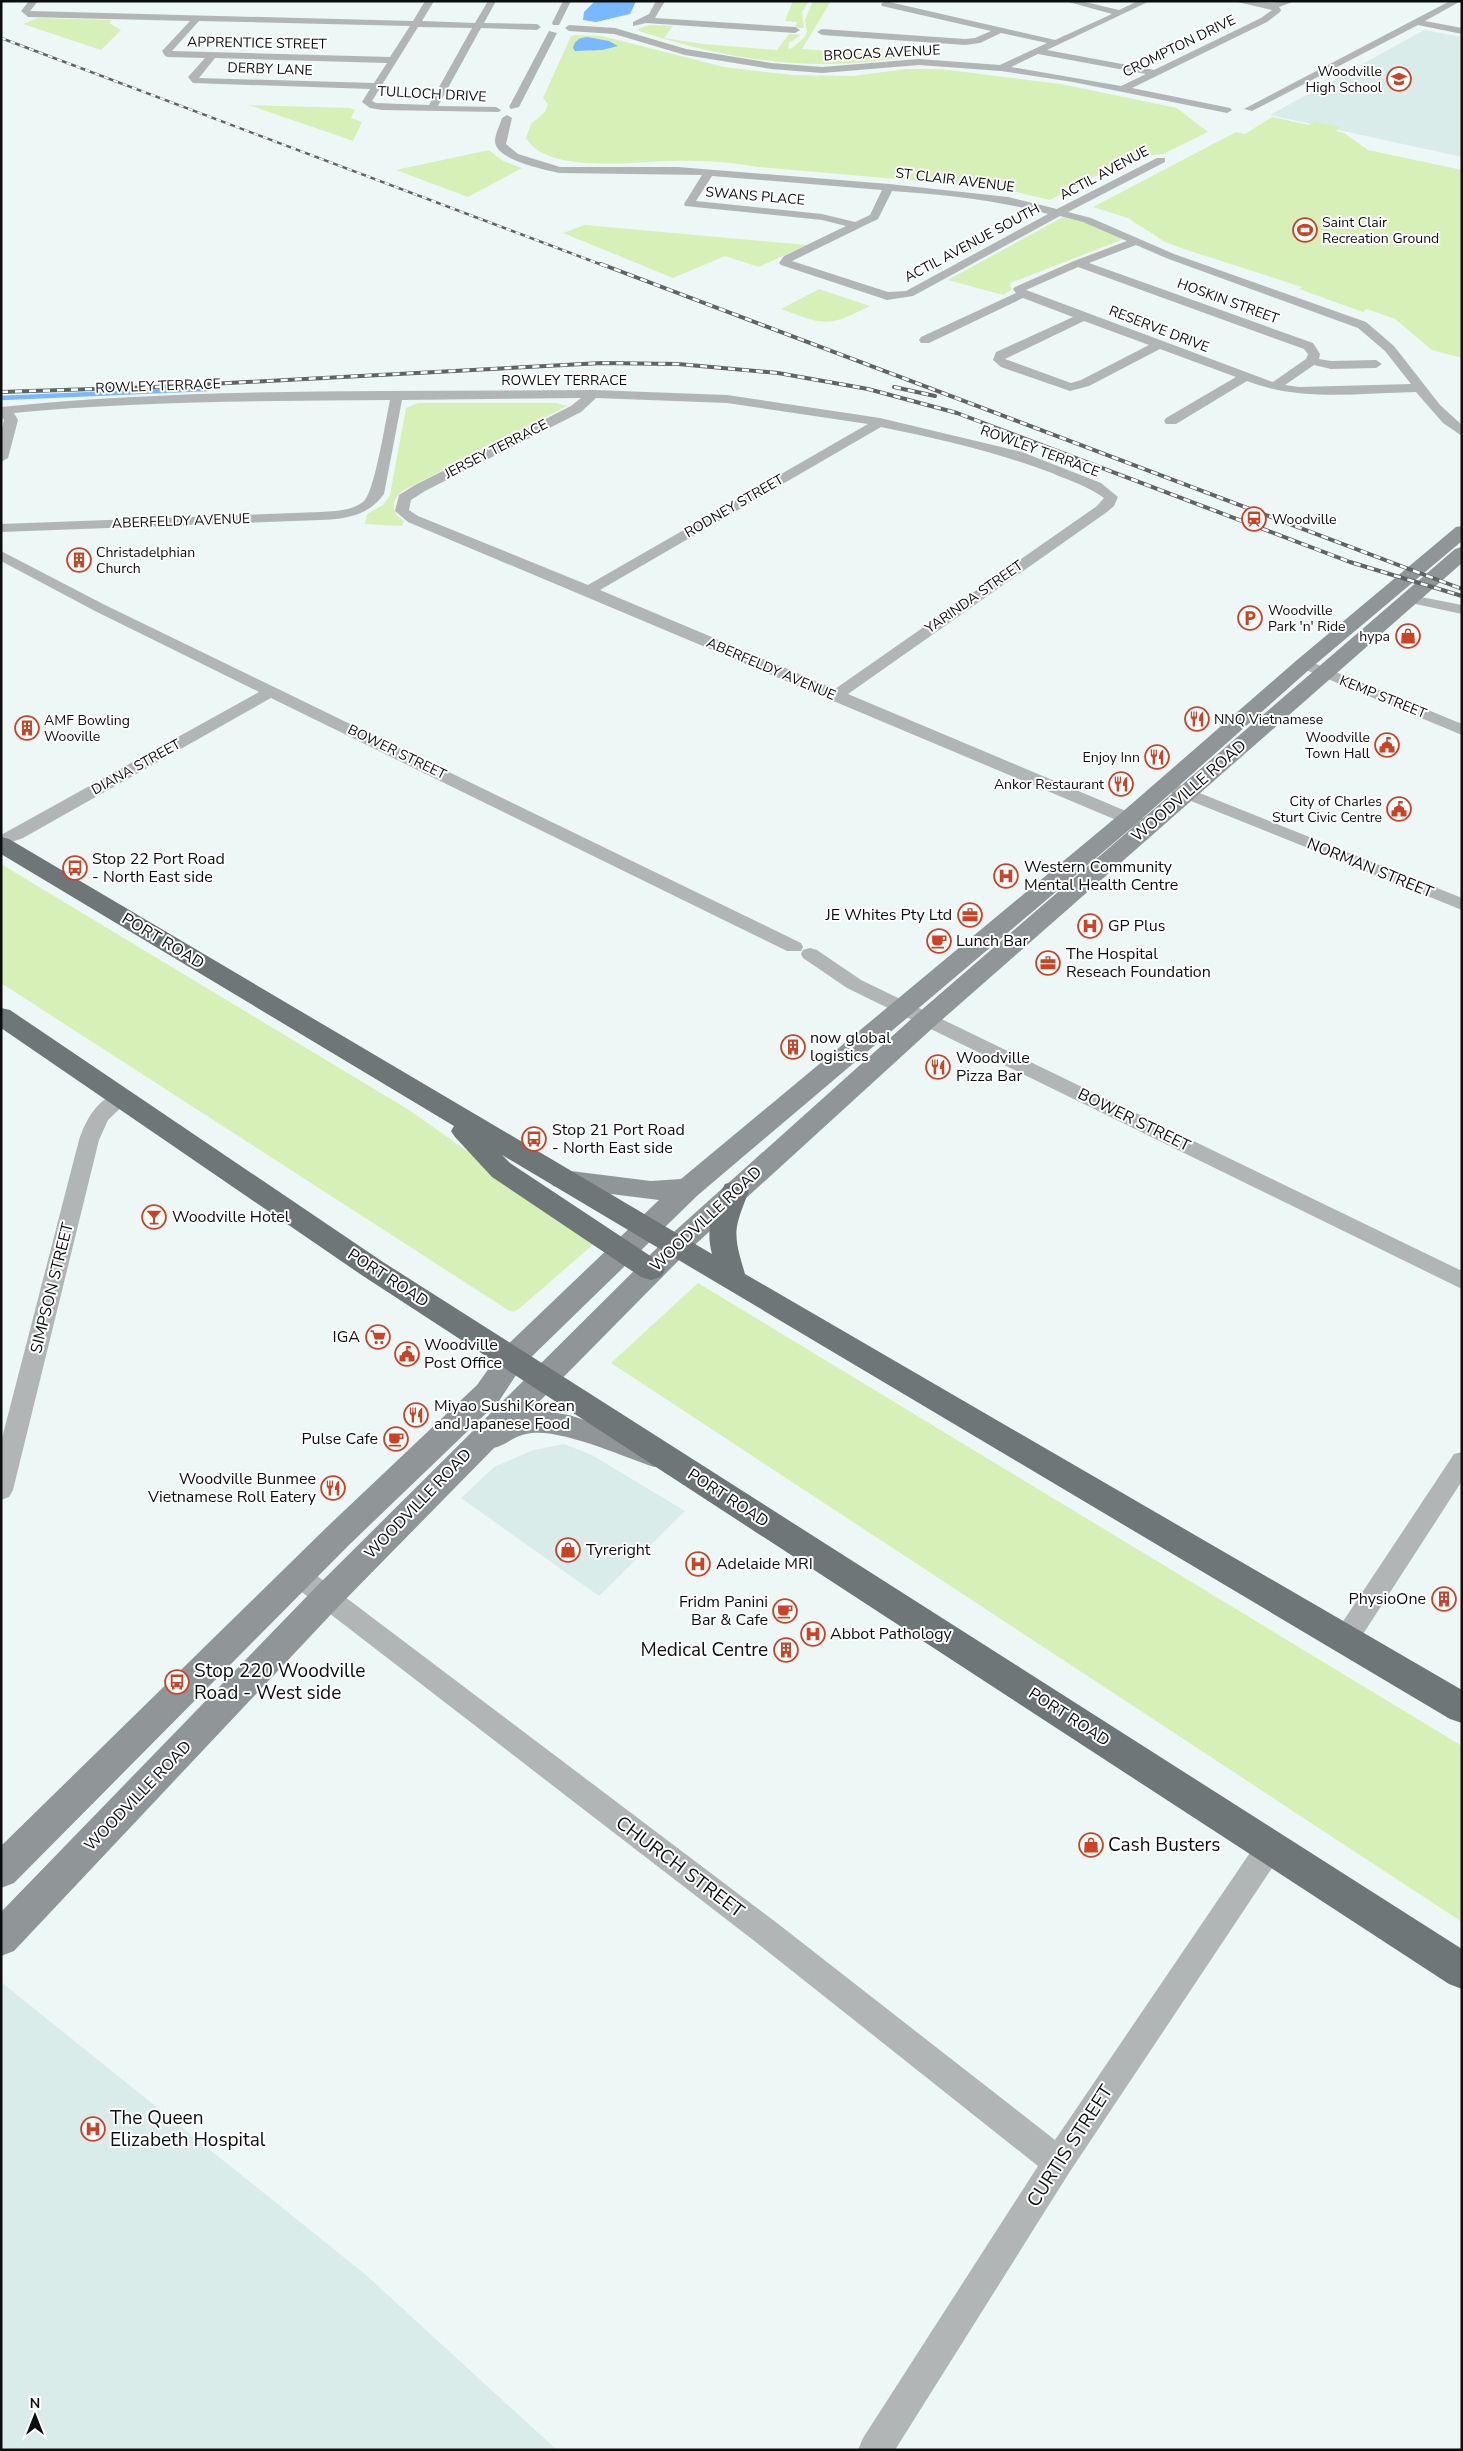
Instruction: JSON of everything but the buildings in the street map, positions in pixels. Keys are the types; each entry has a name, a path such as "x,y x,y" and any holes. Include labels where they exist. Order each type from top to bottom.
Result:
{"highway":[{"name":"PORT ROAD","path":"1,842 733,1280 1462,1708"},
{"name":"PORT ROAD","path":"1,1016 373,1269 1462,1971"},
{"path":"441,1106 501,1170 624,1250 651,1270"},
{"path":"733,1280 722,1242 722,1225 735,1191"}],"main road":[{"name":"WOODVILLE ROAD","path":"1177,789 1304,664 1462,531"},
{"name":"WOODVILLE ROAD","path":"7,1921 477,1443 676,1246 1138,823 1177,789 1326,673 1462,553"},
{"name":"WOODVILLE ROAD","path":"1,1871 299,1576 488,1393 512,1358 688,1188 902,1007 1138,823"},
{"path":"563,1179 651,1191 688,1188"},
{"path":"477,1443 525,1422 541,1422 581,1429 672,1462"}],"street":[{"path":"34,1 25,10 28,14 538,27 556,23 570,28"},
{"name":"TULLOCH DRIVE","path":"430,1 368,99 368,104 496,110 512,114"},
{"path":"432,108 480,26 492,1"},
{"path":"556,23 567,1"},
{"path":"615,31 645,20 655,13 661,1"},
{"path":"1069,1 1121,13"},
{"path":"1002,68 1054,42 1146,1"},
{"path":"1237,1 1272,6 1291,1"},
{"path":"1417,22 1457,1"},
{"path":"885,4 1054,42"},
{"name":"CROMPTON DRIVE","path":"1122,89 1264,20 1277,10 1272,6"},
{"path":"900,16 914,10"},
{"name":"APPRENTICE STREET","path":"197,18 167,51 168,54 393,60"},
{"path":"645,20 794,30"},
{"path":"1417,22 1462,31"},
{"name":"BROCAS AVENUE","path":"570,28 615,31 684,52 779,67 845,69 919,62 1002,68 1122,89 1229,114 1248,114 1417,22"},
{"path":"538,27 542,32 552,33 570,28"},
{"path":"822,32 883,32 965,42 977,41 1000,30"},
{"name":"ST CLAIR AVENUE","path":"552,33 501,133 501,145 514,156 541,166 581,171 678,170 988,196 1095,223 1170,256 1362,325 1384,343 1450,424 1462,432"},
{"path":"1036,51 1156,73"},
{"name":"DERBY LANE","path":"212,56 193,78 196,81 376,86"},
{"path":"512,114 526,110"},
{"name":"ACTIL AVENUE","path":"1060,213 1161,160"},
{"name":"SWANS PLACE","path":"709,172 689,204 822,217 856,226"},
{"path":"856,226 877,213 889,187"},
{"name":"ACTIL AVENUE SOUTH","path":"856,226 795,255 786,260 785,263 887,296 909,294 1060,213"},
{"path":"925,340 1023,294 1019,289 1026,284 1138,241"},
{"name":"HOSKIN STREET","path":"1078,263 1309,346 1314,354 1312,361"},
{"name":"RESERVE DRIVE","path":"1023,294 1274,387 1299,391 1420,388"},
{"path":"1085,316 1000,355 999,360 1005,364 1070,387 1084,383 1158,345"},
{"path":"1274,387 1312,361 1331,365 1376,364"},
{"path":"1171,421 1245,377"},
{"name":"ROWLEY TERRACE","path":"1,411 59,405 227,398 397,395 593,394 727,399 880,422 982,445 1017,455 1096,486 1111,497"},
{"name":"JERSEY TERRACE","path":"402,505 404,498 420,488 576,409 593,394"},
{"name":"ABERFELDY AVENUE","path":"1,528 299,517 360,511 372,503 377,494 397,395"},
{"path":"1,411 10,415 11,420 1,458"},
{"name":"RODNEY STREET","path":"589,591 880,422"},
{"name":"YARINDA STREET","path":"835,696 1102,509 1109,503 1111,497"},
{"name":"ABERFELDY AVENUE","path":"402,505 402,511 413,519 589,591 1138,823"},
{"name":"BOWER STREET","path":"1,555 100,608 802,951 854,984 1462,1281"},
{"path":"1426,586 1457,608"},
{"path":"1411,599 1457,608"},
{"name":"KEMP STREET","path":"1304,664 1462,730"},
{"name":"DIANA STREET","path":"1,842 270,692"},
{"name":"NORMAN STREET","path":"1177,789 1462,905"},
{"name":"SIMPSON STREET","path":"1,1490 89,1140 95,1123 104,1110 121,1098"},
{"path":"1345,1640 1462,1460"},
{"name":"CHURCH STREET","path":"299,1576 767,1933 1058,2162"},
{"name":"CURTIS STREET","path":"875,2450 1058,2162 1270,1847"}],"shaded area":[{"name":"Woodville High School","path":"1424,30 1462,37 1462,157 1270,115"},
{"path":"564,1444 592,1455 685,1511 599,1596 461,1498 494,1467 533,1450"},
{"name":"The Queen Elizabeth Hospital","path":"1,1982 366,2275 557,2450 1,2450"}],"green space":[{"path":"793,1 809,1 802,12 804,28 795,28 797,22 785,21"},
{"path":"813,1 831,1 802,49 907,56 839,64 771,61 705,50 639,31 638,29 649,25 673,26 664,38 703,44 777,50 789,34 801,35 789,43 788,49 805,37 807,32 805,20"},
{"path":"38,18 112,20 109,23 121,30 101,50 23,24"},
{"path":"571,36 602,36 724,67 792,75 853,76 906,69 941,69 1061,84 1177,108 1208,132 1163,154 1130,158 1050,200 999,188 716,162 572,162 537,150 526,138 531,124 545,112 548,104 543,98"},
{"path":"249,105 350,108 355,110 351,118 362,122 353,141"},
{"name":"Saint Clair Recreation Ground","path":"1272,117 1309,125 1315,122 1341,127 1336,131 1344,133 1368,150 1462,170 1462,358 1432,350 1395,319 1367,309 1363,312 1299,289 1302,287 1165,242 1128,218 1093,207 1236,132 1245,134"},
{"path":"489,150 503,161 522,168 468,197 396,170"},
{"path":"1063,217 1091,224 1124,239 1010,283 1011,290 1003,295 948,280"},
{"path":"585,225 806,245 759,267 725,256 673,278 563,233"},
{"path":"819,289 870,306 844,318 826,322 817,321 781,309"},
{"path":"418,403 556,403 567,406 402,491 395,499 394,511 404,521 402,526 365,524 367,514 383,505 390,495 406,408"},
{"path":"1,864 409,1110 596,1242 520,1308 514,1312 508,1310 1,983"},
{"path":"698,1283 1462,1746 1462,1922 611,1363"}],"water":[{"path":"595,1 636,1 630,14 596,22 583,20 584,12"},
{"path":"587,37 609,41 618,46 602,50 575,51 573,48 576,41"}],"waterway":[{"path":"1,398 207,389"}],"railway":[{"path":"1,38 605,266"},
{"path":"601,264 1462,589"},
{"path":"1,392 155,387 602,363 678,364 778,373 868,389 957,413 1350,562 1462,596"},
{"path":"894,387 935,396"}],"place":[{"name":"Woodville High School","path":"1399,79"},
{"name":"Saint Clair Recreation Ground","path":"1305,230"},
{"name":"Woodville","path":"1254,519"},
{"name":"Christadelphian Church","path":"79,560"},
{"name":"Woodville Park 'n' Ride","path":"1250,618"},
{"name":"hypa","path":"1408,636"},
{"name":"NNQ Vietnamese","path":"1197,719"},
{"name":"AMF Bowling Wooville","path":"27,728"},
{"name":"Woodville Town Hall","path":"1387,745"},
{"name":"Enjoy Inn","path":"1157,757"},
{"name":"Ankor Restaurant","path":"1121,784"},
{"name":"City of Charles Sturt Civic Centre","path":"1399,809"},
{"name":"Stop 22 Port Road - North East side","path":"75,868"},
{"name":"Western Community Mental Health Centre","path":"1006,876"},
{"name":"JE Whites Pty Ltd","path":"970,915"},
{"name":"GP Plus","path":"1090,926"},
{"name":"Lunch Bar","path":"939,941"},
{"name":"The Hospital Reseach Foundation","path":"1048,963"},
{"name":"now global logistics","path":"793,1047"},
{"name":"Woodville Pizza Bar","path":"938,1067"},
{"name":"Stop 21 Port Road - North East side","path":"534,1139"},
{"name":"Woodville Hotel","path":"154,1217"},
{"name":"IGA","path":"378,1337"},
{"name":"Woodville Post Office","path":"407,1354"},
{"name":"Miyao Sushi Korean and Japanese Food","path":"416,1415"},
{"name":"Pulse Cafe","path":"396,1439"},
{"name":"Woodville Bunmee Vietnamese Roll Eatery","path":"333,1488"},
{"name":"Tyreright","path":"568,1550"},
{"name":"Adelaide MRI","path":"698,1564"},
{"name":"PhysioOne","path":"1444,1599"},
{"name":"Fridm Panini Bar & Cafe","path":"785,1611"},
{"name":"Abbot Pathology","path":"813,1634"},
{"name":"Medical Centre","path":"786,1650"},
{"name":"Stop 220 Woodville Road - West side","path":"177,1682"},
{"name":"Cash Busters","path":"1091,1845"},
{"name":"The Queen Elizabeth Hospital","path":"93,2129"}]}
